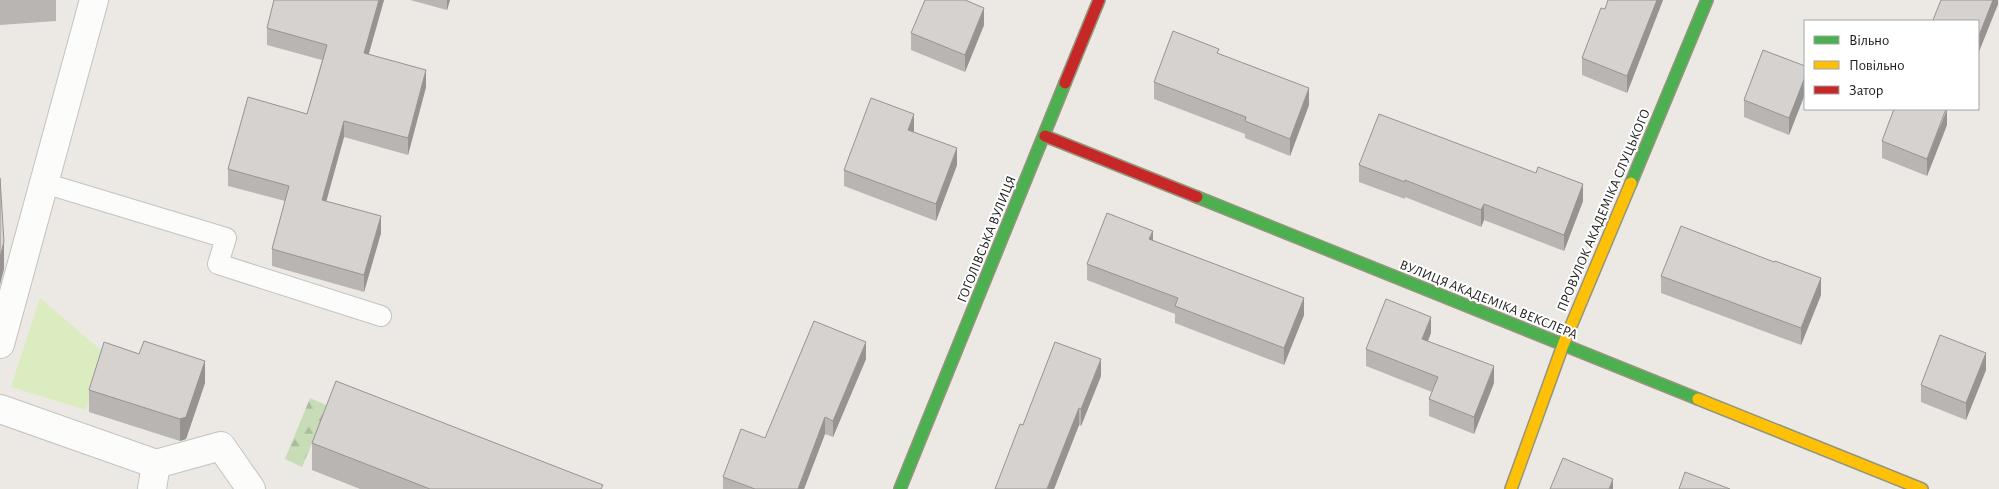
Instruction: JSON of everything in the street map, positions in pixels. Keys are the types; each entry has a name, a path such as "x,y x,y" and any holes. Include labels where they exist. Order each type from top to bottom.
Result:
{"street":[{"path":"0,344 94,0"},
{"name":"ГОГОЛІВСЬКА ВУЛИЦЯ","path":"900,489 1100,0"},
{"name":"ПРОВУЛОК АКАДЕМІКА СЛУЦЬКОГО","path":"1511,489 1563,345 1707,0"},
{"name":"ВУЛИЦЯ АКАДЕМІКА ВЕКСЛЕРА","path":"1045,136 1922,489"},
{"path":"0,409 154,476 221,446 251,489"}],"lane":[{"path":"44,183 226,238 218,264 381,316"}],"green space":[{"path":"40,298 104,353 86,410 11,387"},
{"path":"310,398 328,406 302,467 285,459"}],"building":[{"path":"274,0 379,0 364,53 426,70 408,138 344,121 322,200 381,216 364,275 272,249 289,186 228,169 248,97 307,114 327,45 267,28"},
{"path":"925,0 965,0 984,8 965,55 911,33"},
{"path":"1608,0 1657,0 1627,76 1582,58 1601,8 1605,9"},
{"path":"1941,0 1993,0 1979,35 1979,20 1933,20"},
{"path":"1173,31 1219,49 1217,53 1309,88 1290,139 1245,121 1246,117 1154,82"},
{"path":"1763,50 1804,66 1804,80 1789,118 1744,100"},
{"path":"871,98 914,114 908,130 957,148 936,204 844,170"},
{"path":"1894,110 1946,110 1927,159 1882,141"},
{"path":"1379,114 1536,173 1538,167 1583,184 1564,235 1484,204 1481,210 1405,180 1405,182 1359,165"},
{"path":"0,178 4,242 0,257"},
{"path":"1107,213 1153,231 1149,239 1304,298 1284,348 1175,306 1178,298 1087,264"},
{"path":"1681,226 1821,278 1801,328 1661,276"},
{"path":"1386,299 1431,317 1422,339 1494,366 1474,417 1429,399 1438,377 1366,349"},
{"path":"814,321 866,342 833,421 825,417 798,489 755,489 723,477 741,429 765,438"},
{"path":"1940,335 1986,353 1966,403 1921,385"},
{"path":"144,341 205,361 186,417 180,419 89,390 104,342 139,354"},
{"path":"1055,342 1101,359 1081,409 1079,408 1047,489 995,489 1020,424 1023,425"},
{"path":"336,381 603,485 601,489 430,489 312,443"},
{"path":"1563,458 1613,479 1609,489 1550,489"},
{"path":"1685,472 1730,489 1679,489"}],"traffic: fast":[{"path":"1631,183 1707,0"},
{"path":"900,489 1065,83"},
{"path":"1197,197 1698,399"}],"traffic: slow":[{"path":"1511,489 1563,345 1631,183"},
{"path":"1698,399 1922,489"}],"traffic: jam":[{"path":"1065,83 1099,0"},
{"path":"1045,136 1197,197"}]}
